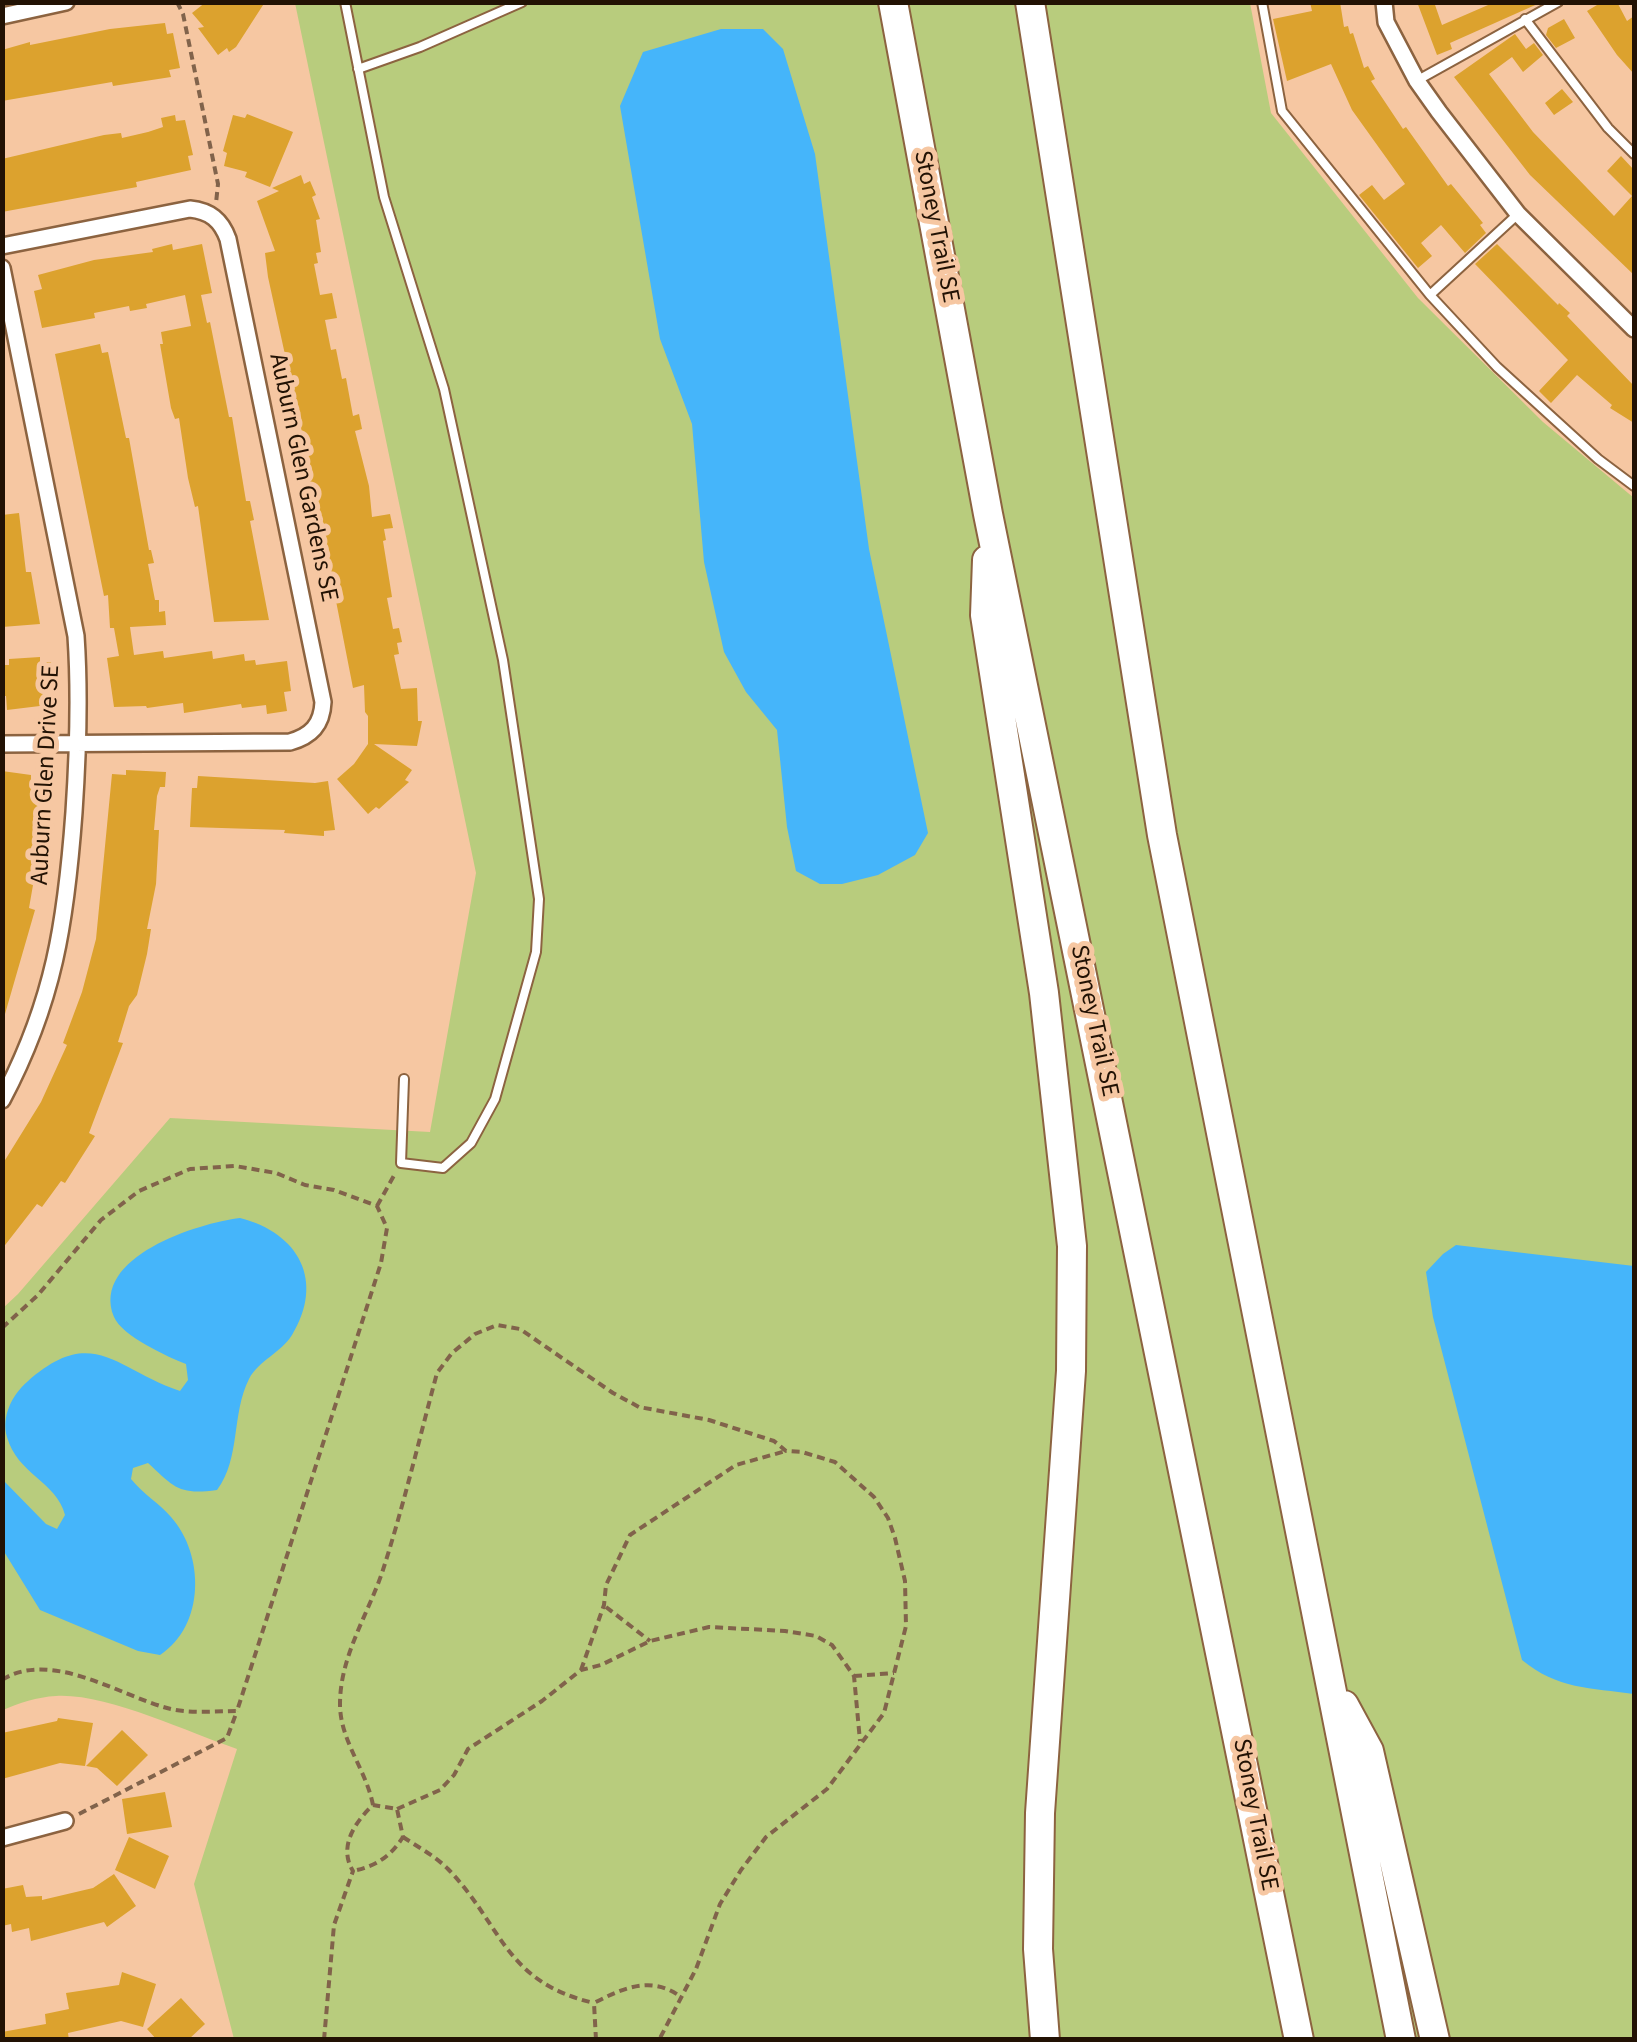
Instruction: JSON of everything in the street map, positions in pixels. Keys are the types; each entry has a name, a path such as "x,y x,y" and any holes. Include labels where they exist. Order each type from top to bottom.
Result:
{"highway":[{"name":"Stoney Trail SE","path":"893,2 988,514 1299,2040"},
{"path":"1030,2 1162,835 1401,2040"},
{"path":"988,514 986,615 1044,993 1072,1246 1072,1371 1040,1813 1038,1949 1044,2040"},
{"path":"1329,1677 1369,1751 1435,2040"}],"street":[{"path":"2,16 66,2"},
{"path":"1384,2 1386,22 1417,81 1518,214 1634,329"},
{"path":"2,246 190,209 215,218"},
{"name":"Auburn Glen Gardens SE","path":"2,744 290,742 312,732 322,712 228,239 215,218"},
{"name":"Auburn Glen Drive SE","path":"2,268 76,636 80,698 63,932 34,1033 2,1100"},
{"path":"2,1838 65,1821"}],"lane":[{"path":"345,2 384,197 444,389 504,660 538,899 536,952 495,1099 471,1143 444,1168 401,1164 404,1079"},
{"path":"358,69 420,47 522,2"},
{"path":"1262,2 1282,110 1430,295 1497,367 1598,459 1634,486"},
{"path":"1417,81 1558,2"},
{"path":"1526,19 1608,128 1634,154"},
{"path":"1430,295 1518,214"}],"path":[{"path":"178,2 218,184 215,218"},
{"path":"377,1206 401,1164"},
{"path":"2,1328 38,1295 101,1220 139,1191 190,1169 235,1166 276,1172 305,1185 334,1190 377,1206 387,1228 382,1263 227,1738 65,1821"},
{"path":"373,1805 362,1768 342,1731 344,1662 368,1614 383,1568 437,1373 463,1343 496,1325 520,1328 613,1393 640,1407 738,1428 774,1442 786,1452"},
{"path":"581,1670 604,1605 606,1585 630,1535 736,1464 786,1452 802,1452 835,1462 874,1497 888,1518 908,1601 906,1626 884,1713 827,1789 766,1838 741,1870 720,1904 696,1969 659,2040"},
{"path":"604,1605 650,1641"},
{"path":"373,1805 398,1810 440,1790 468,1749 542,1701 581,1670 602,1665 650,1641 708,1627 785,1631 816,1636 832,1645 854,1676 860,1742"},
{"path":"2,1680 33,1669 88,1678 185,1712 237,1711"},
{"path":"854,1676 895,1673"},
{"path":"353,1870 347,1861 348,1840 356,1820 373,1805"},
{"path":"353,1870 370,1867 393,1852 403,1837 398,1810"},
{"path":"403,1837 446,1867 522,1967 556,1990 594,2003 622,1988 639,1986 657,1985 681,1997"},
{"path":"324,2040 334,1925 353,1870"},
{"path":"594,2003 596,2040"}],"green space":[{"path":"295,3 1250,3 1271,113 1418,298 1543,422 1634,498 1634,2039 234,2039 194,1884 237,1749 122,1707 76,1697 42,1698 3,1710 2,1309 170,1118 430,1132 476,873"}],"water":[{"path":"721,29 763,29 783,49 815,154 869,549 928,833 915,855 878,875 842,884 820,884 796,871 787,827 777,730 746,692 724,652 704,562 692,424 660,339 620,106 643,52"},
{"path":"240,1218 261,1225 291,1247 306,1278 302,1315 292,1335 249,1379 230,1464 217,1490 178,1488 148,1463 133,1468 131,1479 182,1533 190,1551 195,1589 192,1609 175,1642 160,1655 138,1651 40,1610 3,1550 3,1480 46,1524 57,1529 65,1515 54,1494 12,1450 7,1437 7,1414 12,1400 27,1382 50,1365 88,1353 121,1363 180,1391 188,1380 186,1364 126,1331 114,1317 111,1296 118,1277 152,1247 199,1227"},
{"path":"1456,1245 1634,1266 1634,1694 1561,1682 1522,1660 1433,1317 1426,1272"}],"building":[{"path":"206,2 265,2 236,47 218,55 192,13"},
{"path":"1310,2 1340,2 1344,27 1348,26 1350,34 1353,33 1364,68 1368,66 1375,79 1371,81 1403,129 1406,127 1448,186 1451,184 1483,223 1480,225 1486,233 1465,253 1441,225 1421,243 1432,256 1418,268 1359,195 1372,185 1384,200 1405,184 1352,110 1331,64 1287,81 1273,19 1312,11"},
{"path":"1417,2 1434,2 1442,25 1495,2 1542,2 1450,43 1452,49 1437,55"},
{"path":"1602,2 1617,2 1627,21 1634,16 1634,74 1587,11"},
{"path":"1564,19 1575,38 1556,48 1546,35 1548,28"},
{"path":"165,23 167,34 173,33 180,68 169,70 171,77 113,86 112,82 2,101 2,50 30,42"},
{"path":"1515,34 1526,49 1534,43 1543,55 1523,72 1512,57 1489,74 1533,132 1614,216 1632,196 1607,171 1621,156 1634,170 1634,275 1530,175 1454,77"},
{"path":"1562,89 1573,102 1554,115 1545,103"},
{"path":"247,114 293,132 270,187 245,177 247,172 224,166 227,153 223,151 233,115 245,118"},
{"path":"175,115 176,121 185,120 193,155 188,156 191,170 136,182 137,187 2,212 2,159 104,135 121,133 122,138 148,132 163,127 161,118"},
{"path":"301,175 304,184 310,181 316,195 312,197 320,219 316,220 321,252 316,253 318,263 314,264 320,295 332,293 337,318 325,320 331,350 336,349 342,379 346,378 353,416 359,414 362,429 355,431 369,486 372,517 390,514 393,528 384,529 383,541 392,597 387,598 393,629 399,628 402,642 397,643 399,654 394,655 401,689 417,688 418,721 422,721 417,746 374,744 412,770 405,780 409,782 368,814 337,779 368,744 364,685 353,688 268,277 265,253 275,251 257,201 279,191 272,188"},
{"path":"172,244 173,250 202,244 212,293 201,295 232,417 246,501 250,501 254,520 250,521 269,620 214,622 198,506 195,507 188,478 179,418 175,419 171,408 160,344 161,332 191,326 185,295 146,304 147,308 130,311 129,306 94,313 95,318 42,328 34,291 42,289 38,275 94,260 153,252 152,249"},
{"path":"1497,244 1570,313 1567,316 1634,386 1634,423 1610,408 1612,405 1577,375 1551,403 1539,391 1568,360 1475,264"},
{"path":"100,344 102,353 108,352 129,438 154,563 148,564 155,600 159,600 159,612 165,611 166,625 130,627 134,655 163,651 164,658 212,651 213,659 244,654 245,661 255,660 256,665 287,661 291,691 284,692 287,711 267,714 266,705 242,708 241,704 184,713 183,703 114,707 107,658 119,656 55,354"},
{"path":"19,513 26,572 31,572 40,624 2,627 2,515"},
{"path":"40,657 40,662 51,662 53,690 47,690 48,705 7,710 6,696 2,696 2,665 9,665 9,659"},
{"path":"126,770 166,772 165,787 160,787 157,796 156,884 137,995 129,1006 118,1042 123,1043 89,1133 95,1136 65,1183 61,1181 42,1207 37,1204 2,1249 2,1165 41,1102 67,1045 63,1043 96,939 112,774 126,775"},
{"path":"2,771 43,781 37,844 40,845 29,908 35,910 5,1014"},
{"path":"198,776 328,781 335,830 324,831 324,836 284,833 285,830 190,827 192,788 197,788"},
{"path":"58,1718 93,1723 85,1766 60,1763 2,1779 2,1733"},
{"path":"122,1730 148,1755 117,1786 97,1768 86,1766"},
{"path":"165,1792 172,1827 127,1834 122,1799"},
{"path":"129,1837 169,1856 155,1889 115,1870"},
{"path":"114,1874 136,1906 107,1927 104,1922 31,1941 29,1928 12,1932 11,1924 2,1926 2,1889 23,1885 26,1897 42,1896 42,1900 93,1888"},
{"path":"122,1972 156,1984 143,2027 121,2021 68,2033 69,2040 2,2040 2,2032 46,2024 45,2014 69,2009 66,1993 119,1985"},
{"path":"181,1998 205,2024 188,2040 157,2040 147,2029"}]}
